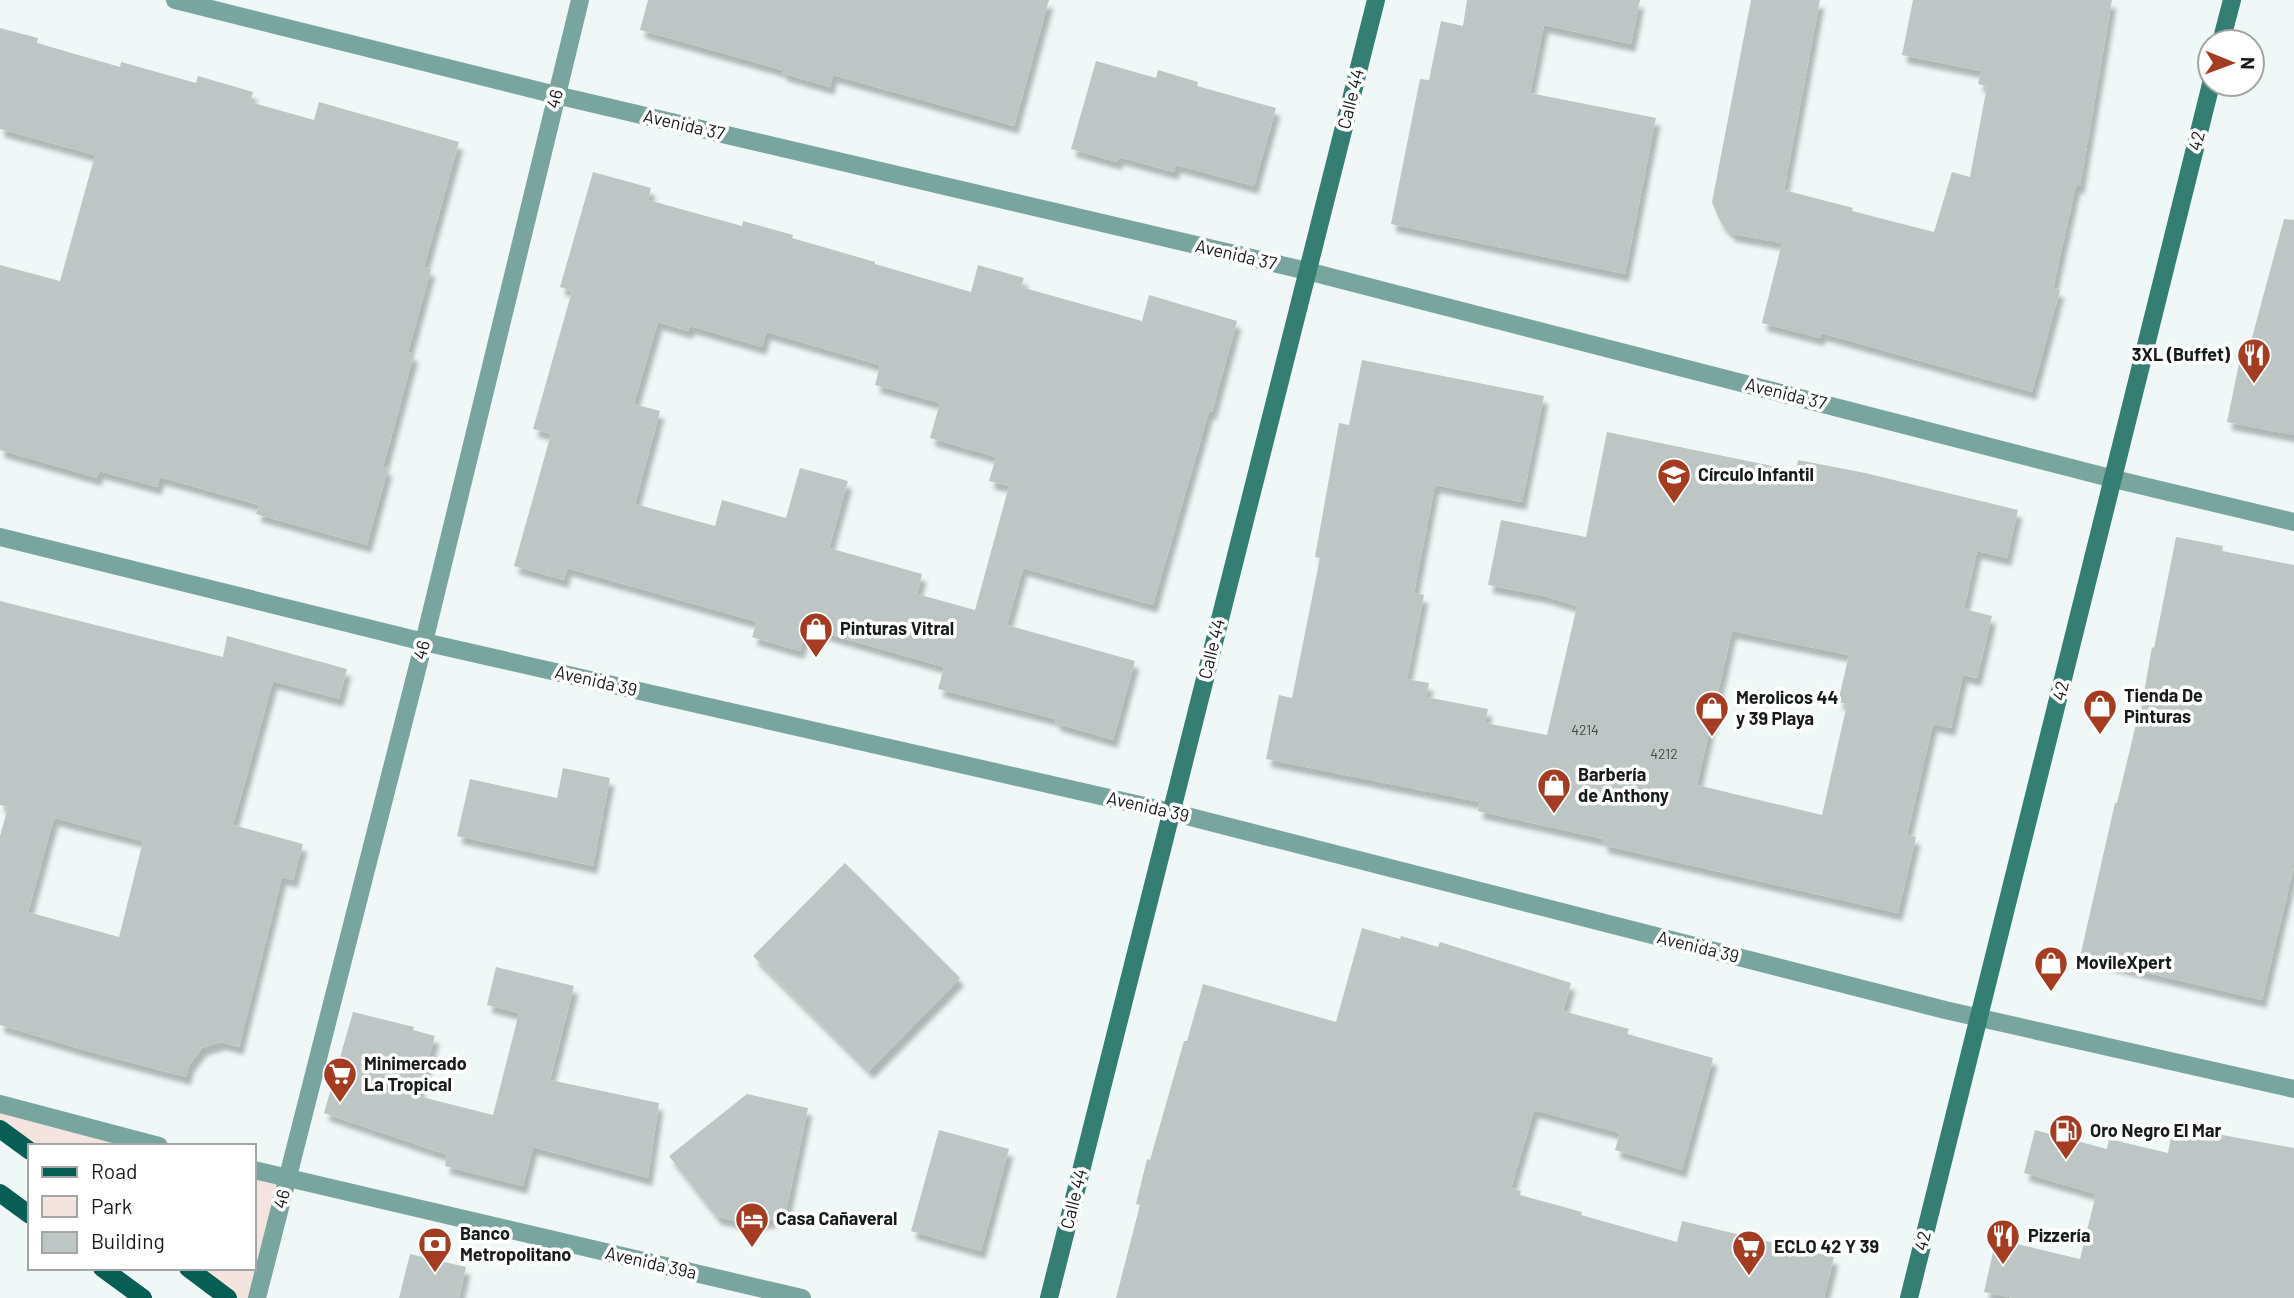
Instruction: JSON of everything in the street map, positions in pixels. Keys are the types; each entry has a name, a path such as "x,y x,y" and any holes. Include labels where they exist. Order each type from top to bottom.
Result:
{"main road":[{"path":"0,1129 28,1150"},
{"path":"0,1193 28,1214"},
{"path":"105,1270 143,1298"},
{"path":"190,1270 228,1298"}],"street":[{"name":"Avenida 37","path":"175,0 556,95 1307,271 2114,479 2294,522"},
{"name":"46","path":"257,1298 424,642 580,0"},
{"name":"Calle 44","path":"1049,1298 1376,0"},
{"path":"2225,28 2232,0"},
{"name":"42","path":"1909,1298 2208,98"},
{"name":"Avenida 39","path":"0,537 424,642 1171,812 1978,1018 2294,1088"},
{"path":"0,1104 151,1144"},
{"name":"Avenida 39a","path":"256,1171 802,1298"}],"green space":[{"path":"0,1104 151,1144 28,1145 0,1129"},
{"path":"256,1171 287,1179 257,1298 228,1298 191,1270 256,1270"}],"building":[{"path":"648,0 1049,0 1014,126 833,75 830,87 782,73 782,70 640,30"},
{"path":"1467,0 1640,0 1631,44 1544,25 1530,93 1656,118 1625,274 1391,224 1420,79 1429,80 1441,21 1463,26"},
{"path":"1751,0 1820,0 1784,190 1934,232 1952,172 1970,177 1987,86 1978,84 1981,71 1902,55 1913,0 2112,0 2080,186 2076,185 2053,288 2060,290 2032,392 1821,333 1820,338 1762,323 1782,243 1732,234 1721,223 1712,202"},
{"path":"0,28 38,38 37,43 120,67 121,62 196,83 198,76 253,92 250,102 314,120 319,102 459,142 424,267 431,269 408,352 414,354 383,467 388,468 367,545 256,514 259,505 160,477 157,487 99,471 97,478 0,450 0,265 60,281 95,155 0,129"},
{"path":"1096,61 1156,78 1158,70 1198,82 1197,86 1276,108 1254,186 1176,165 1174,172 1119,157 1117,162 1071,149"},
{"path":"593,172 651,188 648,200 742,226 743,221 793,235 792,238 971,292 978,265 1024,278 1021,287 1142,321 1149,295 1237,321 1153,605 1023,568 1007,625 1135,661 1113,740 1055,723 1056,719 938,689 944,667 807,628 800,651 752,637 757,622 567,568 564,580 514,566 551,434 533,429 572,291 560,287","holes":["658,322 688,331 690,326 762,347 766,332 880,365 875,385 940,403 930,438 996,457 989,481 1009,486 975,610 917,594 922,574 829,548 848,481 800,468 786,518 722,500 715,526 635,504 660,411 634,404"]},
{"path":"2284,219 2294,220 2294,435 2227,422 2243,344 2250,345"},
{"path":"1362,360 1544,396 1522,502 1435,485 1414,593 1424,595 1407,679 1429,683 1426,697 1488,709 1485,723 1547,735 1577,606 1545,596 1488,585 1501,520 1586,537 1607,432 1796,471 1798,460 1865,473 2018,510 2007,558 1977,551 1964,609 1992,616 1977,678 1963,675 1951,728 1933,724 1907,835 1916,837 1898,913 1603,845 1604,839 1478,811 1480,802 1266,759 1279,695 1292,698 1320,558 1315,557 1339,423 1349,425","holes":["1732,631 1849,655 1838,702 1847,704 1822,815 1697,785"]},
{"path":"2176,537 2223,546 2222,551 2294,565 2294,866 2262,1000 2080,957 2115,803 2137,720 2139,721"},
{"path":"0,601 223,657 227,636 347,669 339,699 273,681 233,825 303,844 293,880 282,877 239,1047 221,1042 202,1048 190,1064 186,1077 0,1025 0,836 8,807 0,805","holes":["54,818 143,841 119,937 28,912"]},
{"path":"563,768 610,778 593,866 457,836 470,779 557,798"},
{"path":"845,863 960,978 869,1071 753,956"},
{"path":"1362,928 1438,947 1440,942 1571,983 1563,1011 1629,1029 1627,1034 1713,1058 1682,1170 1615,1150 1620,1133 1534,1110 1511,1188 1521,1191 1520,1195 1582,1212 1581,1215 1677,1242 1682,1221 1834,1257 1824,1298 1116,1298 1140,1205 1136,1204 1147,1159 1150,1160 1203,984 1336,1022"},
{"path":"496,967 574,986 550,1080 659,1103 648,1178 533,1147 523,1186 445,1166 447,1155 324,1113 353,1012 414,1027 413,1030 435,1036 418,1096 493,1115 519,1013 487,1005"},
{"path":"747,1094 808,1108 785,1216 752,1224 717,1217 669,1156"},
{"path":"2173,1126 2294,1148 2294,1298 2014,1298 1984,1292 1996,1239 2080,1259 2096,1194 2024,1173 2035,1130 2107,1149 2109,1139 2168,1153"},
{"path":"939,1130 1009,1149 981,1251 911,1231"},
{"name":"Banco Metropolitano","path":"410,1254 466,1267 459,1298 399,1298"}],"place":[{"name":"3XL (Buffet)","path":"2254,385"},
{"name":"Círculo Infantil","path":"1674,505"},
{"name":"Pinturas Vitral","path":"816,659"},
{"name":"Tienda De Pinturas","path":"2100,736"},
{"name":"Merolicos 44 y 39 Playa","path":"1712,738"},
{"name":"Barbería de Anthony","path":"1554,815"},
{"name":"MovileXpert","path":"2051,993"},
{"name":"Minimercado La Tropical","path":"340,1104"},
{"name":"Oro Negro El Mar","path":"2066,1161"},
{"name":"Casa Cañaveral","path":"752,1249"},
{"name":"Pizzería","path":"2003,1266"},
{"name":"Banco Metropolitano","path":"435,1274"},
{"name":"ECLO 42 Y 39","path":"1749,1277"}]}
